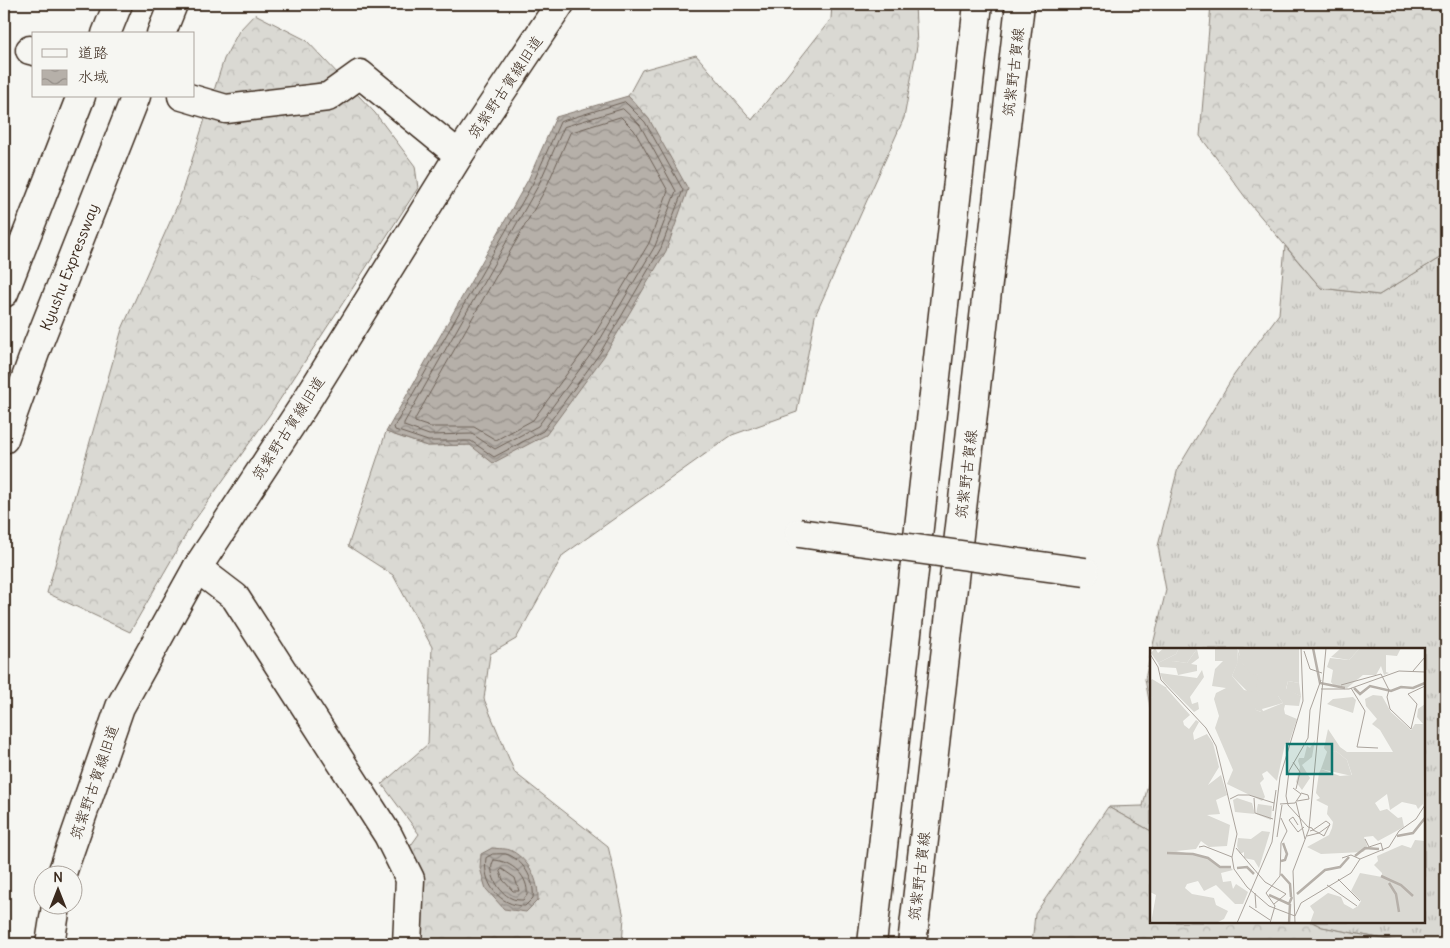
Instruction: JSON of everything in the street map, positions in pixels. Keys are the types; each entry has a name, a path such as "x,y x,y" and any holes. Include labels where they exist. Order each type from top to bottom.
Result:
{"main road":[{"path":"107,32 118,4"},
{"path":"162,32 173,4"},
{"name":"筑紫野古賀線旧道","path":"65,866 120,707 197,568 302,408 459,155 560,4"},
{"path":"872,944 978,4"},
{"name":"筑紫野古賀線","path":"912,944 1020,4"},
{"path":"188,98 226,110 328,97 360,74 459,155"},
{"path":"4,293 80,98"},
{"name":"Kyushu Expressway","path":"4,439 37,347 135,98"},
{"path":"800,533 1085,572"},
{"path":"197,568 234,597 388,835 410,878 407,944"},
{"path":"50,944 54,916"}],"green space":[{"path":"832,4 915,4 917,46 904,118 815,316 797,412 732,435 563,555 516,639 490,654 484,699 515,773 608,846 624,917 622,944 417,944 413,923 392,872 419,834 382,784 428,744 432,647 393,575 348,546 386,432 427,446 470,445 649,119 628,96 642,70 696,55 752,120 831,19"},
{"path":"1211,4 1446,4 1446,254 1379,295 1321,288 1251,205 1200,136"},
{"path":"255,14 306,40 375,113 415,166 418,188 273,410 192,524 130,632 47,593 122,329 178,204 224,59 239,31"},
{"path":"1285,246 1321,288 1379,295 1446,254 1446,944 1409,944 1322,927 1314,923 1425,923 1425,648 1152,648 1166,590 1158,546 1178,468 1234,375 1279,314"},
{"path":"1150,657 1150,706 1145,679"},
{"path":"1150,776 1150,830 1108,807 1143,806"},
{"path":"1108,807 1150,830 1150,923 1314,923 1322,927 1409,944 1032,944 1035,914"}],"water":[{"path":"628,96 649,119 688,189 666,251 604,356 546,435 493,463 470,445 427,446 386,432 528,180 556,117"},
{"path":"492,848 512,851 524,860 532,872 537,886 538,900 526,912 504,909 486,889 480,868 481,854"}]}
